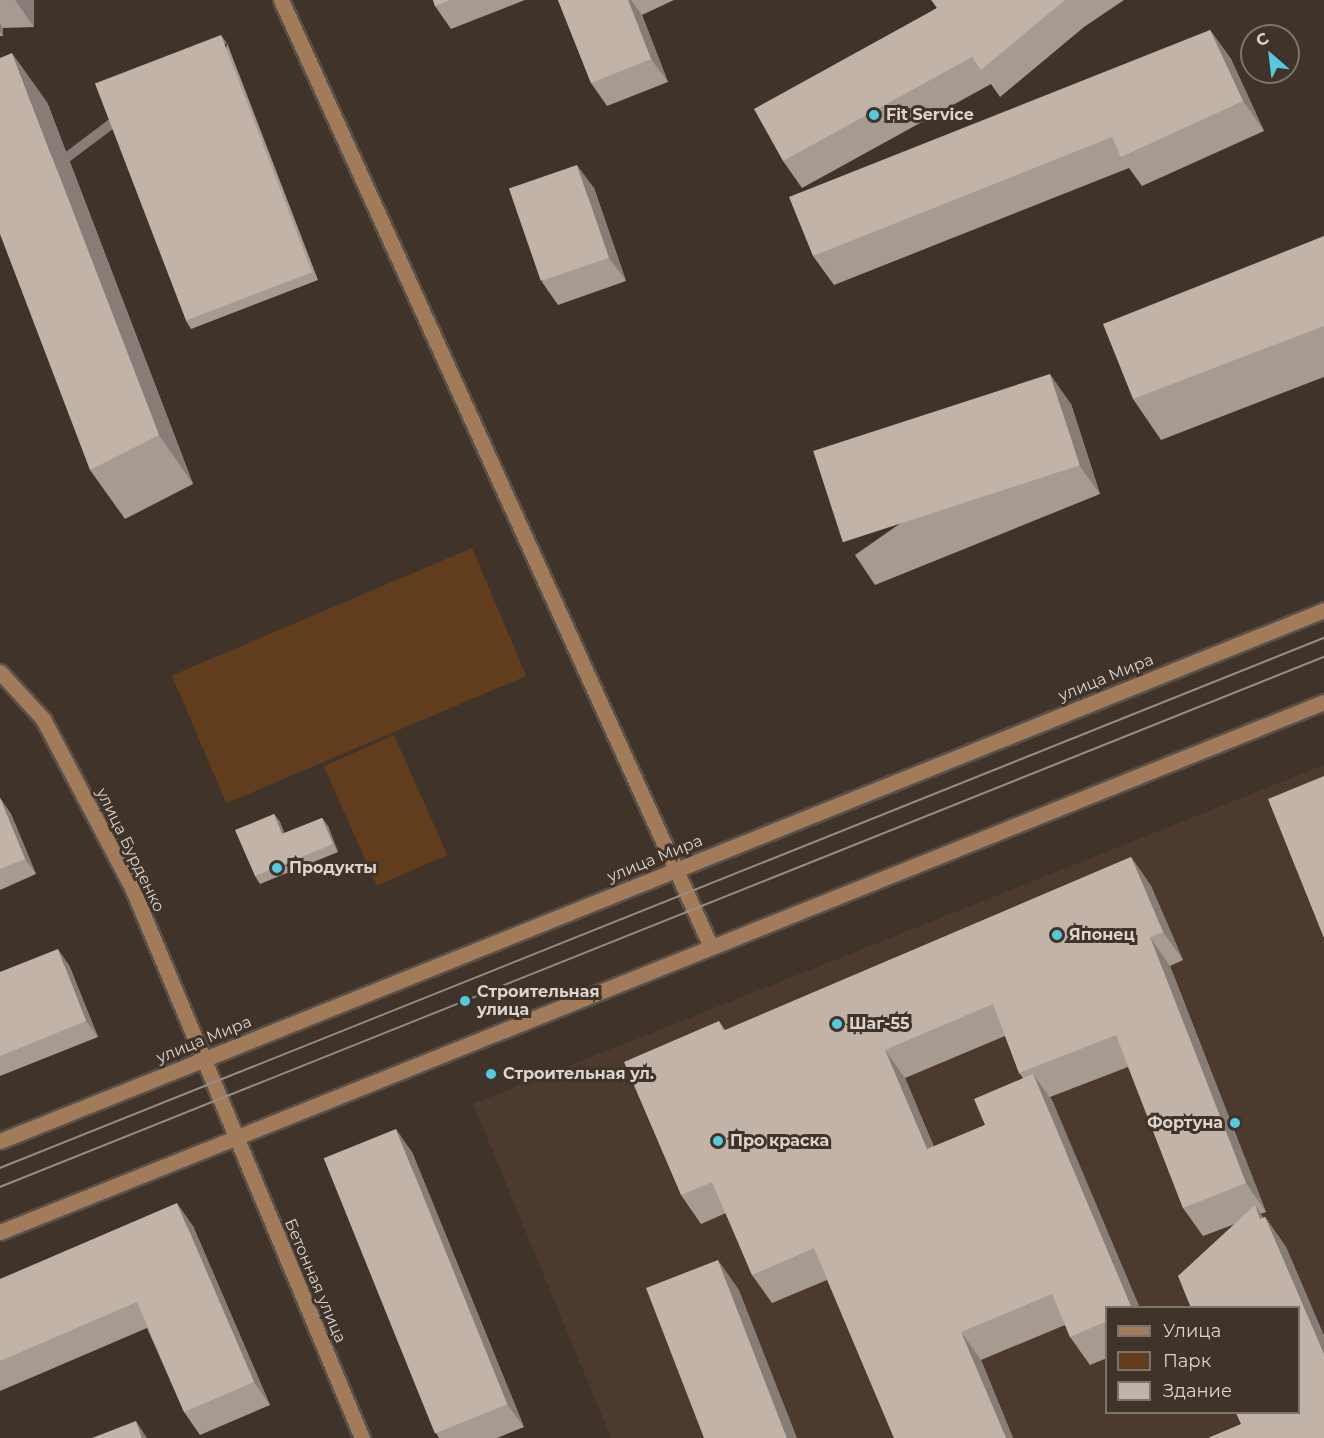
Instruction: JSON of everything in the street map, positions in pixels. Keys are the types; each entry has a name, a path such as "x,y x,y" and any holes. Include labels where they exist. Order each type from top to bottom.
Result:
{"street":[{"path":"281,0 711,947"},
{"name":"улица Мира","path":"0,1141 1324,610"},
{"name":"улица Бурденко","path":"0,672 43,719 133,890 234,1138"},
{"path":"0,1232 1324,702"},
{"name":"Бетонная улица","path":"234,1138 362,1438"}],"shaded area":[{"path":"1324,765 1324,1438 611,1438 473,1104"}],"green space":[{"path":"472,548 526,676 226,803 172,675"},
{"path":"394,735 447,855 377,886 324,766"}],"building":[{"path":"433,0 450,0 435,6"},
{"path":"558,0 628,0 651,59 591,83"},
{"path":"932,0 1065,0 981,70 972,57 783,161 754,109 937,8"},
{"path":"1210,30 1243,101 1121,157 1112,137 813,256 789,197"},
{"path":"221,35 312,272 186,321 95,83"},
{"path":"12,53 159,435 90,470 0,234 0,58"},
{"path":"577,165 609,258 541,281 509,188"},
{"path":"1324,236 1324,326 1133,399 1103,324"},
{"path":"1050,374 1080,465 843,542 813,451"},
{"path":"1324,776 1324,938 1268,799"},
{"path":"0,798 25,859 0,869"},
{"name":"Продукты","path":"274,814 282,834 322,818 333,844 255,876 235,830"},
{"path":"1131,857 1163,932 1150,937 1246,1183 1183,1208 1116,1035 1019,1073 993,1004 885,1050 927,1149 985,1125 974,1099 1033,1074 1131,1306 1105,1306 1105,1322 1070,1337 1052,1294 961,1332 1006,1438 894,1438 814,1248 752,1275 712,1182 681,1195 624,1062 719,1021 723,1031"},
{"path":"58,949 86,1021 0,1056 0,972"},
{"path":"396,1129 507,1404 435,1434 324,1158"},
{"path":"177,1203 254,1382 184,1412 137,1302 0,1361 0,1279"},
{"path":"1255,1205 1260,1219 1265,1217 1324,1354 1324,1438 1208,1438 1241,1424 1236,1414 1300,1414 1300,1306 1190,1306 1178,1276"},
{"path":"718,1260 787,1438 704,1438 646,1288"},
{"path":"136,1421 142,1438 92,1438"}],"tram line":[{"path":"0,1168 1324,638"},
{"path":"0,1187 1324,657"}],"place":[{"name":"Fit Service","path":"874,115"},
{"name":"Продукты","path":"277,868"},
{"name":"Японец","path":"1057,935"},
{"name":"Строительная улица","path":"465,1001"},
{"name":"Шаг-55","path":"837,1024"},
{"name":"Строительная ул.","path":"491,1074"},
{"name":"Фортуна","path":"1235,1123"},
{"name":"Про краска","path":"718,1141"}]}
